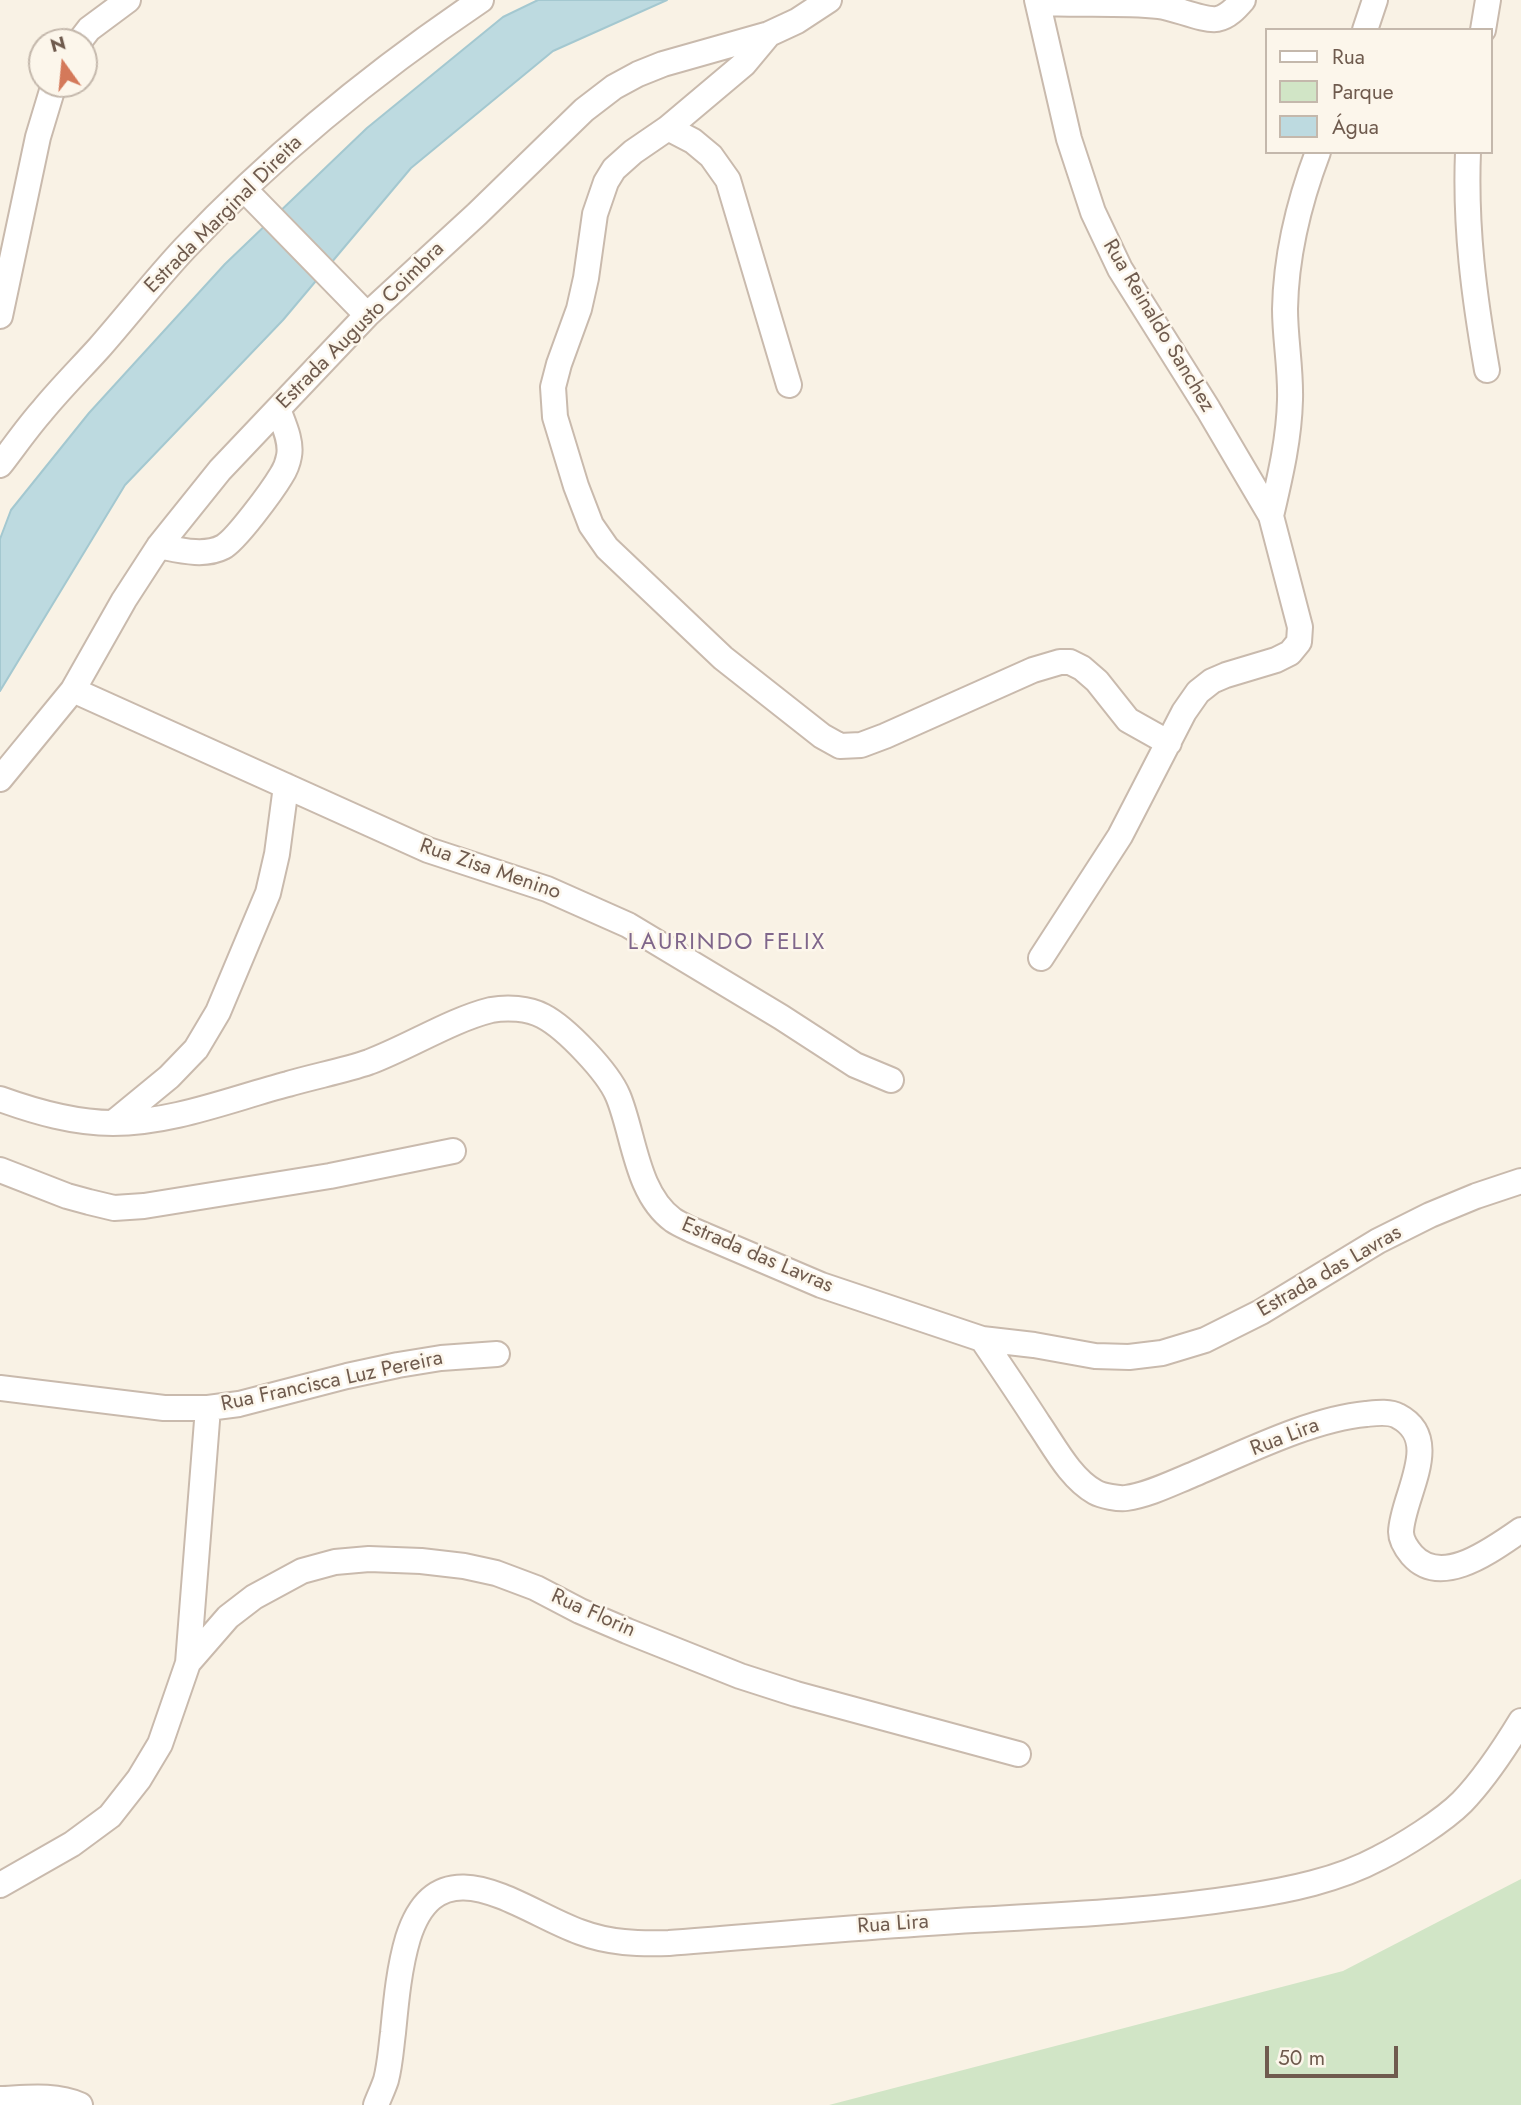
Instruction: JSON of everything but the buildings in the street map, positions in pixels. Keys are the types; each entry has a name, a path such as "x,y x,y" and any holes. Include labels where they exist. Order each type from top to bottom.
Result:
{"street":[{"path":"90,28 128,0"},
{"name":"Estrada Marginal Direita","path":"0,466 41,411 184,250 244,189 302,135 367,83 420,41 481,0"},
{"name":"Estrada Augusto Coimbra","path":"0,779 73,690 124,600 159,546 220,470 367,315 477,214 584,110 614,87 638,74 663,64 769,34 829,0"},
{"path":"1038,2 1160,6 1203,18 1217,19 1231,13 1243,0"},
{"path":"1366,28 1375,0"},
{"path":"1483,28 1488,0"},
{"name":"Rua Reinaldo Sanchez","path":"1038,2 1069,139 1093,212 1120,269 1271,516"},
{"path":"769,34 744,64 614,169 600,196 579,309 553,387 555,417 591,525 607,548 723,658 822,736 840,746 861,745 885,736 1033,670 1060,662 1070,662 1082,667 1097,681 1128,720 1169,743"},
{"path":"0,316 38,137 50,98"},
{"path":"668,128 693,141 712,156 728,180 789,385"},
{"path":"1041,958 1120,836 1184,712 1198,692 1212,681 1276,660 1290,653 1299,642 1300,627 1271,516 1287,443 1290,399 1285,311 1292,244 1297,214 1317,154"},
{"path":"1468,154 1468,233 1474,300 1487,370"},
{"path":"244,189 367,315"},
{"path":"159,546 186,551 208,551 222,547 234,538 283,474 290,453 287,433 278,409"},
{"name":"Rua Zisa Menino","path":"73,690 428,850 547,889 628,925 855,1065 891,1080"},
{"path":"113,1123 187,1059 218,1012 268,893 277,855 286,786"},
{"name":"Estrada das Lavras","path":"0,1099 69,1119 113,1123 157,1119 368,1062 470,1017 493,1010 518,1009 542,1016 571,1037 607,1077 618,1096 646,1183 658,1204 672,1219 821,1285 982,1339 1095,1356 1129,1357 1162,1353 1205,1340 1261,1312 1378,1241 1430,1215 1521,1181"},
{"path":"0,1170 67,1196 114,1208 144,1206 307,1180 453,1151"},
{"name":"Rua Lira","path":"982,1339 1073,1473 1096,1492 1124,1499 1160,1488 1288,1435 1347,1416 1395,1414 1411,1424 1420,1444 1418,1464 1403,1517 1401,1535 1406,1548 1416,1559 1429,1567 1465,1564 1488,1553 1521,1530"},
{"name":"Rua Francisca Luz Pereira","path":"0,1388 164,1408 208,1408 239,1404 398,1365 497,1354"},
{"path":"0,1885 72,1844 110,1816 139,1779 160,1744 188,1663 208,1408"},
{"name":"Rua Florin","path":"188,1663 228,1617 254,1597 302,1571 335,1562 369,1559 421,1561 496,1573 536,1588 580,1611 740,1676 796,1694 1018,1754"},
{"name":"Rua Lira","path":"376,2105 386,2078 408,1939 418,1914 429,1900 444,1890 465,1886 488,1890 578,1932 607,1941 635,1944 903,1924 1118,1912 1214,1902 1273,1892 1339,1875 1379,1859 1403,1845 1461,1803 1521,1721"},
{"path":"0,2099 67,2099 80,2105"}],"green space":[{"path":"1521,1879 1521,2105 829,2105 1343,1971"}],"water":[{"path":"538,0 667,0 553,51 411,168 283,320 125,485 0,691 0,539 11,510 89,413 225,264 367,128 503,17"}],"district":[{"name":"LAURINDO FELIX","path":"727,943"}]}
